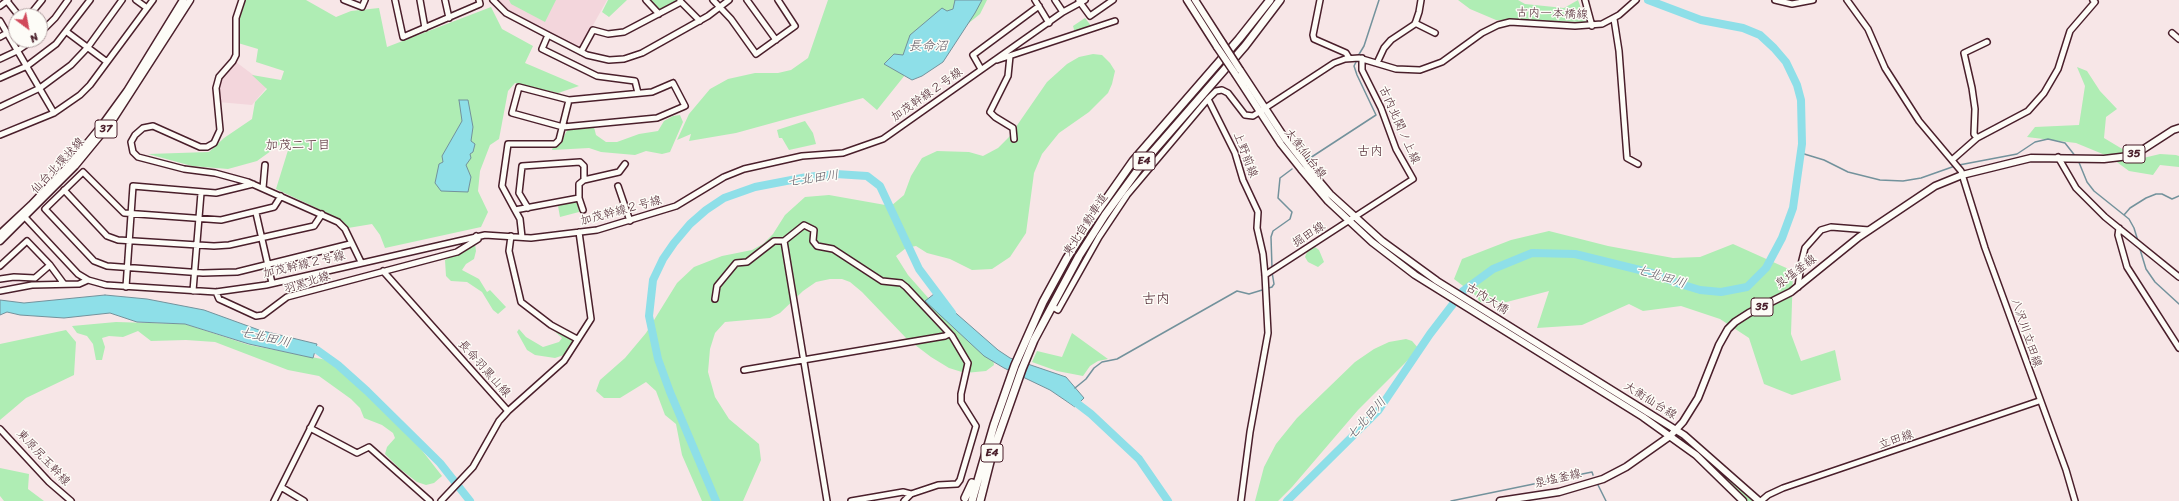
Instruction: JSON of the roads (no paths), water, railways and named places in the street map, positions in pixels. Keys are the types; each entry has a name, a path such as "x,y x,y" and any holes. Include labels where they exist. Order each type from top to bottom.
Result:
{"highway":[{"name":"東北自動車道","path":"972,501 994,425 1005,403 1031,338 1067,258 1108,196 1138,155 1239,39 1270,0"},
{"name":"東北自動車道","path":"1031,338 1078,256 1120,194 1158,145 1245,46 1280,0"},
{"name":"東北自動車道","path":"980,501 1005,403"},
{"path":"965,498 970,490 994,425"}],"main road":[{"name":"仙台北環状線","path":"0,241 71,163 103,124 127,91 183,0"},
{"name":"仙台北環状線","path":"0,234 23,216 76,166 112,121 190,0"},
{"name":"大衡仙台線","path":"1187,0 1218,47 1238,72"},
{"name":"大衡仙台線","path":"1195,0 1293,160 1328,200 1349,221 1387,254 1442,288"},
{"name":"大衡仙台線","path":"1262,109 1330,194 1355,217 1436,284"},
{"name":"泉塩釜線","path":"1500,501 1559,492 1603,479 1626,468 1676,430 1702,390 1715,353 1728,329 1749,313 1773,302 1798,287 1869,230 1935,186 1961,174 2032,158 2068,157 2104,159 2129,156 2139,152 2173,130 2179,128"},
{"name":"古内大橋","path":"1442,288 1519,332"},
{"name":"古内大橋","path":"1442,288 1513,336"},
{"name":"大衡仙台線","path":"1519,332 1676,430 1711,457 1760,501"},
{"name":"大衡仙台線","path":"1513,336 1600,389 1670,436 1706,463 1743,501"}],"street":[{"path":"0,6 8,0"},
{"path":"36,8 42,0"},
{"path":"48,25 68,0"},
{"path":"0,78 27,66 56,44 67,32 90,0"},
{"path":"0,107 40,88 57,77 88,47 122,0"},
{"path":"136,0 147,8"},
{"path":"0,135 54,112 80,95 90,85 153,0"},
{"path":"242,0 236,18 235,58 221,74 216,85 220,130 214,143 200,147 153,126 143,128 135,135 131,142 133,152 138,157 184,169 215,173 254,184 322,214 338,222 345,229 350,244 361,262"},
{"path":"344,0 362,7 365,0"},
{"path":"395,0 402,37 480,4 479,0"},
{"path":"420,0 425,28"},
{"path":"445,0 449,18"},
{"path":"493,0 506,13 581,52 603,59 630,57 700,21 721,8 728,0"},
{"path":"646,0 660,14"},
{"path":"713,0 732,19 756,54 795,26 778,0"},
{"path":"747,0 776,40"},
{"path":"1035,0 1049,23"},
{"path":"1055,0 1063,12"},
{"path":"1081,1 1090,16 1114,0"},
{"name":"古内一本橋線","path":"1320,0 1313,35 1314,39 1356,58 1404,70 1428,68 1442,62 1491,28 1510,22 1592,26 1614,19 1634,2"},
{"path":"1377,63 1388,44 1415,23 1421,0"},
{"path":"1585,0 1592,26"},
{"path":"1775,0 1792,4 1813,0"},
{"name":"八沢川立田線","path":"1847,0 1868,28 1885,68 1919,121 1953,161 1961,174 1985,248 2039,401 2066,470 2075,501"},
{"path":"1953,161 1977,138 2024,113 2044,93 2058,69 2070,31 2095,2 2093,0"},
{"path":"581,52 593,30 608,34 620,33 660,14 680,1 700,21"},
{"name":"加茂幹線２号線","path":"23,216 78,274 88,280 106,285 126,287 216,292 272,283 476,236 511,236 531,238 597,230 676,206 724,177 744,169 802,156 843,153 883,139 981,69 1081,1"},
{"path":"981,69 973,55 1040,6"},
{"path":"1614,19 1619,51 1627,158 1638,164"},
{"path":"0,20 54,112"},
{"path":"992,62 1115,21"},
{"path":"1415,23 1435,32"},
{"path":"67,32 107,62"},
{"path":"0,36 7,33"},
{"path":"2172,33 2179,39"},
{"path":"548,35 542,49 597,76 635,81 638,93"},
{"path":"1977,138 1974,134 1975,109 1972,88 1964,53 1987,42"},
{"path":"0,59 21,48"},
{"path":"1010,56 1008,76 990,112 995,117 1013,128 1014,139"},
{"path":"1262,109 1334,63 1356,58"},
{"name":"古内北関ノ上線","path":"1355,217 1413,179 1396,149 1381,108 1356,58"},
{"path":"673,83 684,106 657,118 562,127 512,113 519,87 569,100 638,93 652,92 673,83"},
{"name":"上野前線","path":"1241,501 1250,432 1268,333 1266,292 1267,274 1257,228 1258,212 1243,180 1235,153 1208,99 1216,91 1222,90 1228,93 1245,115 1253,116 1262,109"},
{"path":"1053,307 1058,310 1099,237 1127,195 1208,99"},
{"path":"522,237 520,219 502,186 508,144 554,144 559,140 569,100"},
{"path":"2058,157 2076,188 2118,228 2179,277"},
{"path":"528,208 519,193 522,166 580,162 584,166 584,180"},
{"path":"583,210 579,198 579,184 584,180 619,172 625,164"},
{"path":"263,188 265,165"},
{"path":"281,196 274,207 256,213 221,220 124,213 120,211 83,172 45,209 94,261 107,266 195,272 237,272 350,244"},
{"path":"126,287 133,186 201,193 216,193 254,184"},
{"path":"618,186 630,220"},
{"path":"64,190 107,236 118,240 197,246 229,245 262,239 314,226 322,214"},
{"path":"193,291 201,193"},
{"path":"515,210 579,198"},
{"path":"256,213 272,283"},
{"name":"掘田線","path":"1267,274 1355,217"},
{"path":"715,299 717,286 736,263 747,262 774,241 784,241 804,225 814,230 813,241 817,246 833,249 882,281 901,283 949,334 968,363 960,394 961,402 975,422 976,429 959,482 927,488 911,494 904,501"},
{"path":"1798,287 1800,264 1805,248 1821,230 1837,227 1869,230"},
{"path":"2118,228 2118,235 2127,267 2179,348"},
{"name":"長命羽黒山線","path":"383,271 508,410 564,361 591,319 579,232"},
{"name":"羽黒北線","path":"216,292 219,299 256,316 264,315 287,297 457,252 478,239 476,236"},
{"path":"511,236 509,251 521,302 551,324 578,339"},
{"path":"0,266 27,241 50,264 64,284"},
{"path":"784,241 827,501"},
{"path":"0,279 14,277 35,278 50,264"},
{"path":"0,291 32,285 80,284 88,280"},
{"path":"744,370 945,336 949,334"},
{"name":"立田線","path":"1760,501 1768,495 1783,488 2039,401"},
{"path":"274,501 320,409"},
{"path":"441,501 467,471 473,467 499,421 508,410"},
{"path":"310,428 357,453 369,447 430,501"},
{"name":"東原尻玉幹線","path":"0,429 49,482 71,501"},
{"path":"281,487 304,501"},
{"path":"851,501 903,492 911,494"}],"water":[{"name":"長命沼","path":"955,0 982,0 943,62 922,76 912,80 884,64 894,54 903,55 910,35 942,8 947,11 953,9"},
{"path":"459,100 468,100 473,127 471,141 475,144 473,152 470,154 471,158 466,165 471,177 468,192 441,191 435,183 439,164 443,162 442,156 462,121"},
{"path":"934,294 998,350 1010,358 1066,377 1084,398 1075,407 1050,390 1004,368 984,356 925,301"},
{"path":"105,295 147,299 204,310 259,330 317,344 313,358 249,344 185,324 137,322 110,313 64,318 20,315 7,312 0,315 0,300 24,303"}],"waterway":[{"path":"1358,56 1364,46 1379,0"},
{"name":"七北田川","path":"1287,501 1378,411 1430,334 1463,291 1493,269 1532,253 1575,254 1652,273 1700,290 1721,292 1747,287 1766,268 1782,238 1793,208 1802,144 1801,100 1797,85 1786,62 1760,35 1743,28 1701,20 1648,0"},
{"path":"1307,160 1376,115 1357,75 1354,66 1357,60"},
{"path":"1959,165 2017,154 2035,142 2048,139 2065,143 2076,157"},
{"path":"1801,153 1824,160 1848,172 1880,180 1903,181 1921,178 1955,166"},
{"path":"2078,160 2087,182 2094,191 2129,219 2134,228 2138,241"},
{"path":"1272,268 1271,237 1273,231 1290,219 1292,212 1278,198 1280,178 1292,169"},
{"name":"七北田川","path":"716,501 670,392 658,359 649,316 653,280 663,259 690,224 706,210 724,198 755,187 807,177 836,174 867,176 880,186 919,269 952,313"},
{"path":"2124,215 2130,208 2146,198 2156,194 2162,194 2172,199 2179,196"},
{"path":"2139,246 2146,269 2155,282 2179,304"},
{"path":"1075,388 1086,379 1094,368 1102,362 1117,359 1237,291 1249,294 1272,287 1274,284 1272,272"},
{"name":"七北田川","path":"306,347 317,350 338,365 367,391 440,463 470,501"},
{"name":"七北田川","path":"1070,398 1091,414 1139,459 1168,501"},
{"path":"1451,501 1592,472 1593,475"},
{"path":"1598,485 1606,501"}],"district":[{"name":"加茂二丁目","path":"298,146"},
{"name":"古内","path":"1370,152"},
{"name":"古内","path":"1156,299"}]}
